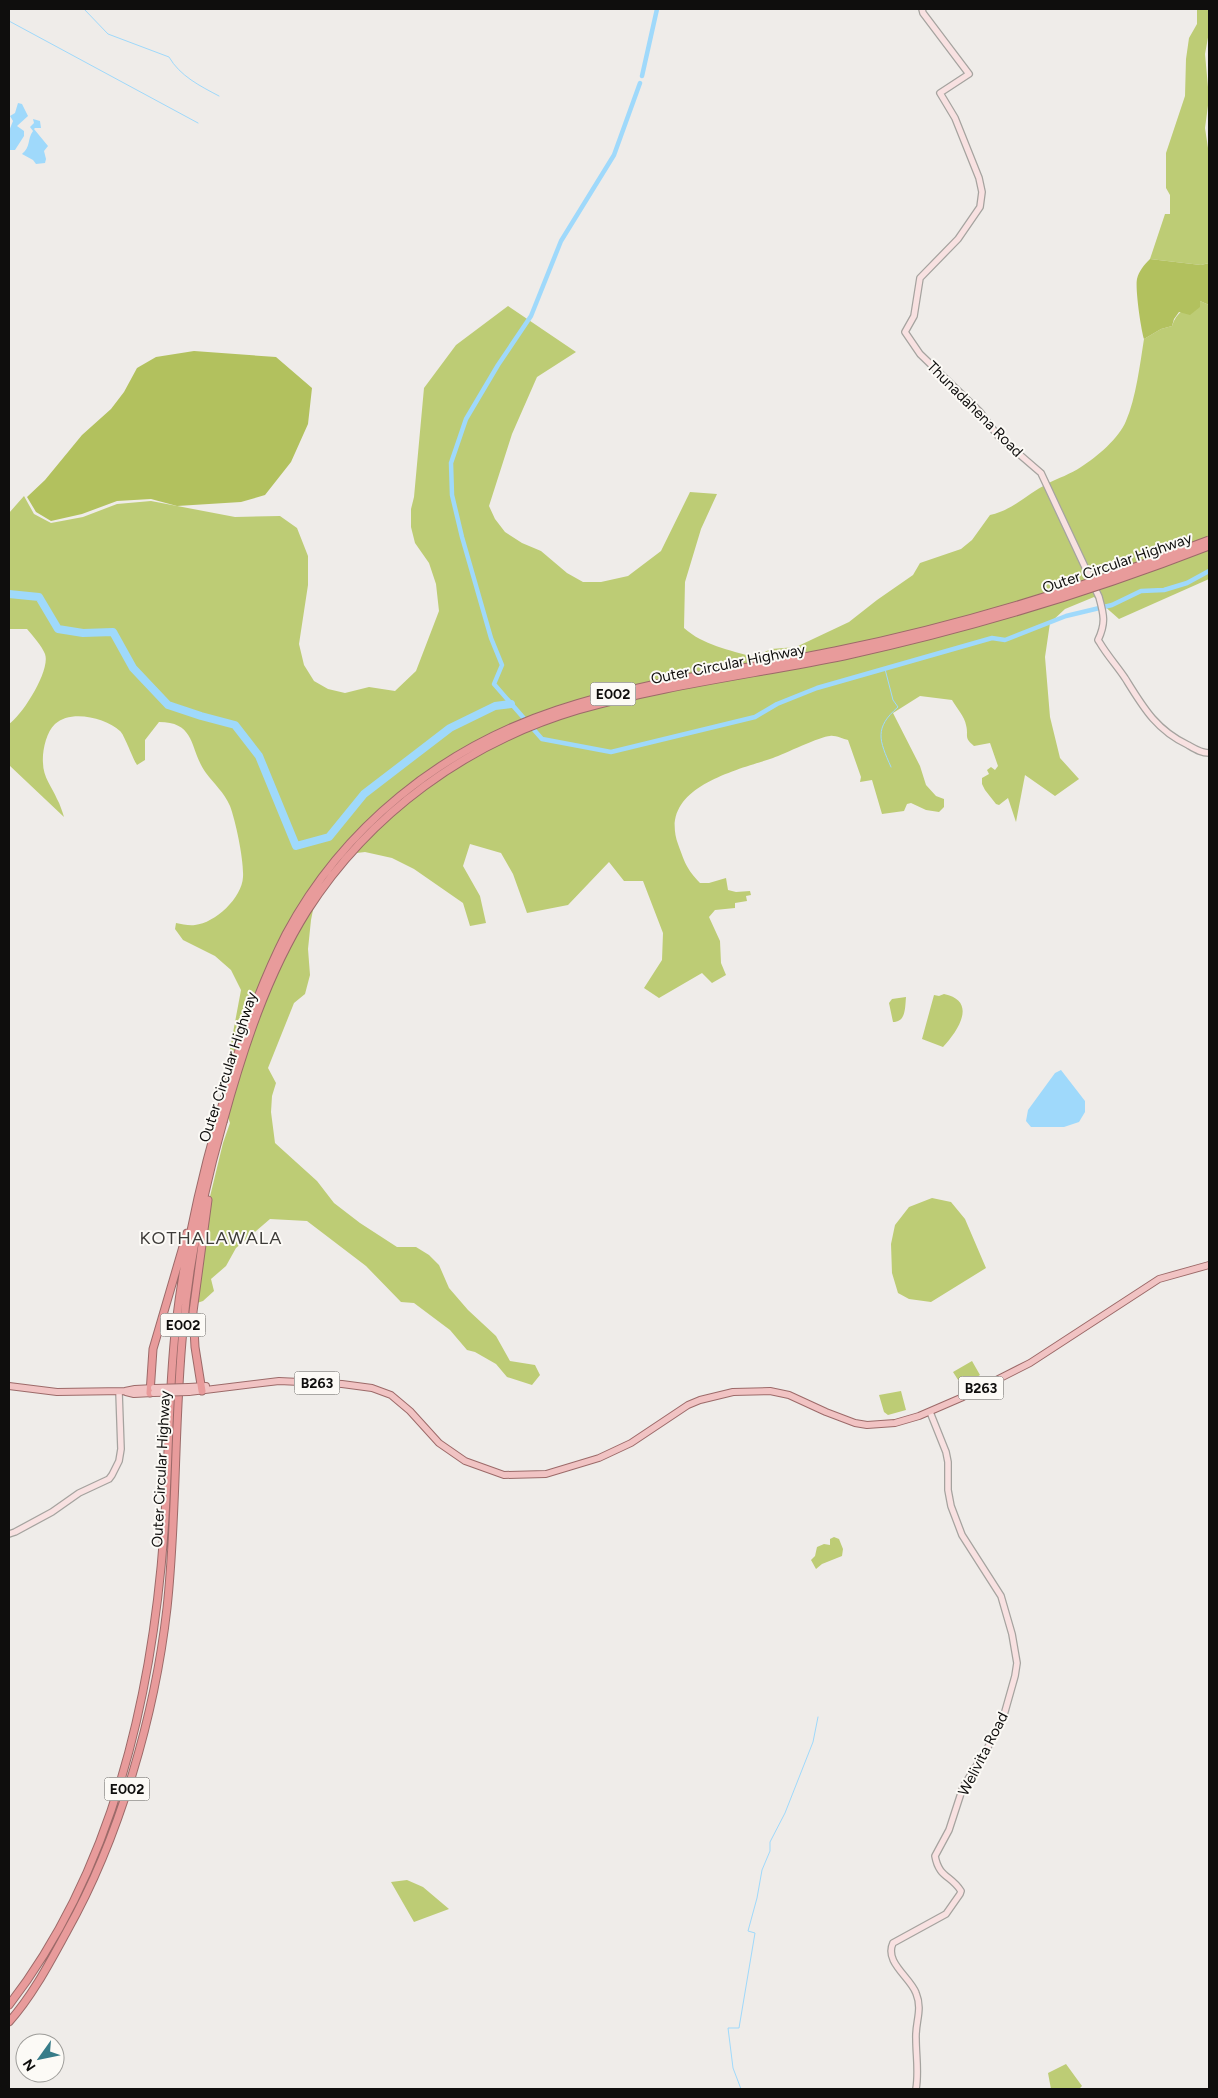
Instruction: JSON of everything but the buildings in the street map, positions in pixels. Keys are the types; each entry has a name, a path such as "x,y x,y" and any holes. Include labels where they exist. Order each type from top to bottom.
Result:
{"highway":[{"name":"Outer Circular Highway","path":"9,2022 34,1988 80,1908 107,1849 133,1771 157,1670 167,1609 173,1532 183,1328 198,1224 221,1121 248,1022 275,957 301,909 319,882 356,838 398,797 438,767 476,744 522,723 576,704 623,692 839,650 979,616 1128,570 1209,540"},
{"name":"Outer Circular Highway","path":"9,2005 33,1972 67,1915 93,1859 125,1766 140,1706 156,1609 164,1532 169,1411 176,1327 196,1199 240,1065 263,1001 280,961 307,912 341,864 377,825 421,788 468,757 516,733 577,710 666,690 840,656 939,633 1083,591 1209,546"},
{"path":"202,1389 195,1347 193,1312 214,1155"},
{"path":"152,1391 153,1349 196,1199"}],"main road":[{"name":"B263","path":"9,1386 50,1392 122,1391 134,1394 152,1391 218,1388 279,1382 342,1384 372,1388 391,1394 440,1443 466,1461 499,1474 528,1476 560,1471 599,1458 631,1443 688,1405 733,1392 770,1391 789,1395 826,1412 855,1423 867,1425 894,1423 930,1412 963,1398 1030,1363 1153,1282 1192,1268 1209,1265"}],"street":[{"name":"Thunadahena Road","path":"922,9 923,13 969,74 940,93 955,118 979,178 982,192 980,207 958,239 920,278 914,316 905,332 920,354 980,412 998,436 1042,473 1099,597 1104,615 1104,627 1098,640 1140,704 1163,730 1178,741 1198,751 1209,753"},
{"path":"9,1534 52,1512 78,1493 108,1479 112,1474 121,1449 122,1391"},
{"name":"Welivita Road","path":"916,2089 918,2060 916,2037 920,2005 915,1990 892,1960 891,1948 893,1943 946,1914 961,1891 942,1874 934,1856 949,1830 963,1787 987,1749 1004,1715 1017,1663 1012,1634 1001,1596 962,1535 955,1520 948,1490 946,1452 930,1412"}],"green space":[{"path":"1197,9 1209,9 1209,32 1205,54 1209,98 1205,128 1208,148 1209,263 1201,265 1150,259 1165,214 1170,214 1170,195 1166,188 1166,153 1185,96 1186,59 1189,38 1197,24"},
{"path":"1150,259 1201,265 1209,263 1209,305 1200,301 1200,307 1190,315 1179,312 1172,326 1161,329 1144,339 1141,327 1137,279 1140,271"},
{"path":"1200,301 1209,305 1209,579 1119,619 1094,597 1065,609 1050,623 1045,657 1050,717 1060,758 1079,779 1055,796 1025,775 1016,822 1008,798 999,805 996,804 982,784 982,778 989,774 987,770 991,767 995,770 998,766 990,743 974,746 971,743 967,738 964,719 952,700 920,696 893,713 920,766 926,785 936,796 944,799 944,807 939,812 926,810 911,803 907,804 904,811 882,814 872,780 860,782 861,777 848,740 834,736 819,739 773,758 721,776 703,785 689,796 679,809 675,825 678,844 686,865 700,883 709,883 726,878 728,890 736,892 750,891 751,895 746,896 747,901 735,903 735,908 715,910 709,917 720,941 721,963 726,975 712,983 702,973 659,998 644,988 662,960 663,933 643,881 624,881 609,862 568,905 527,913 513,874 501,853 470,844 463,866 480,896 486,923 470,926 463,903 414,869 392,858 365,852 348,854 328,864 318,885 311,920 308,949 310,975 305,994 294,1003 268,1068 276,1083 272,1096 271,1112 275,1143 317,1181 334,1203 360,1223 397,1247 416,1247 429,1255 439,1265 449,1288 468,1310 496,1336 510,1361 535,1365 540,1375 532,1385 507,1377 496,1364 475,1352 467,1350 450,1330 414,1303 401,1302 366,1266 307,1221 270,1219 236,1248 226,1266 211,1279 214,1291 203,1301 194,1304 192,1280 196,1241 206,1213 223,1143 230,1123 221,1097 241,990 231,970 215,956 183,940 175,929 176,923 193,925 211,920 233,901 238,893 243,877 237,831 228,801 206,773 186,732 171,723 159,722 145,740 145,760 137,765 122,733 106,722 79,716 62,719 55,724 45,742 43,768 64,817 9,765 9,724 28,703 40,681 46,661 42,648 27,629 9,629 9,513 24,496 34,514 51,523 83,517 117,504 151,501 235,517 280,516 297,528 308,556 308,585 299,644 304,665 314,681 328,689 345,693 369,687 395,691 416,671 439,611 436,584 429,563 415,543 411,527 411,509 414,497 424,388 456,345 508,306 576,352 537,377 512,434 489,506 495,519 505,532 522,543 541,551 567,573 583,582 601,582 628,576 661,551 690,492 717,494 701,529 685,582 684,628 708,643 754,657 771,649 796,647 849,622 913,575 920,563 961,549 972,540 990,515 1013,506 1040,488 1094,458 1107,447 1126,421 1135,392 1144,339 1161,329 1172,326 1179,314"},
{"path":"194,351 276,357 312,388 308,424 291,462 265,495 241,502 177,506 151,499 117,501 82,514 51,521 36,512 27,497 45,480 82,435 111,409 124,392 137,368 156,357"},
{"path":"944,994 960,1003 963,1010 959,1025 943,1047 922,1039 934,995"},
{"path":"906,997 903,1017 893,1022 889,1003 892,999"},
{"path":"932,1198 951,1202 965,1219 986,1268 931,1302 909,1299 898,1293 892,1273 891,1244 895,1225 909,1207"},
{"path":"972,1361 980,1375 962,1386 953,1372"},
{"path":"901,1391 906,1410 888,1415 884,1412 879,1395"},
{"path":"834,1537 839,1539 843,1549 842,1556 822,1564 816,1569 811,1560 815,1556 817,1547 824,1544 830,1545 830,1539"},
{"path":"407,1880 423,1887 449,1909 414,1922 391,1882"},
{"path":"1066,2064 1082,2086 1079,2089 1051,2089 1048,2073"}],"water":[{"path":"18,103 22,104 28,116 17,126 24,131 24,136 15,150 10,150 9,131 13,121 10,116 15,113"},
{"path":"33,119 40,121 41,128 34,129 48,146 44,151 45,163 36,164 33,160 22,154 27,149 33,131 30,127 34,123"},
{"path":"1061,1070 1085,1101 1085,1112 1079,1122 1064,1127 1031,1127 1026,1121 1028,1110 1055,1073"}],"waterway":[{"path":"84,9 108,34 169,57 185,75 219,96"},
{"path":"642,76 657,9"},
{"path":"9,21 198,123"},
{"path":"640,83 614,155 561,241 531,316 498,365 466,419 451,463 452,495 462,537 491,638 502,665 494,684 542,739 611,752 755,717 777,704 817,688 992,638 1005,640 1066,616 1112,605 1141,591 1164,590 1187,583 1209,571"},
{"path":"9,594 39,597 58,629 83,633 113,632 133,668 168,705 235,725 259,756 296,846 329,837 364,794 450,728 495,706 511,704"},
{"path":"885,669 893,700 898,707 885,721 881,735 891,767"},
{"path":"741,2089 733,2068 728,2028 739,2028 755,1933 748,1931 762,1870 770,1851 770,1842 785,1813 813,1742 818,1717"}],"district":[{"name":"KOTHALAWALA","path":"211,1238"}]}
